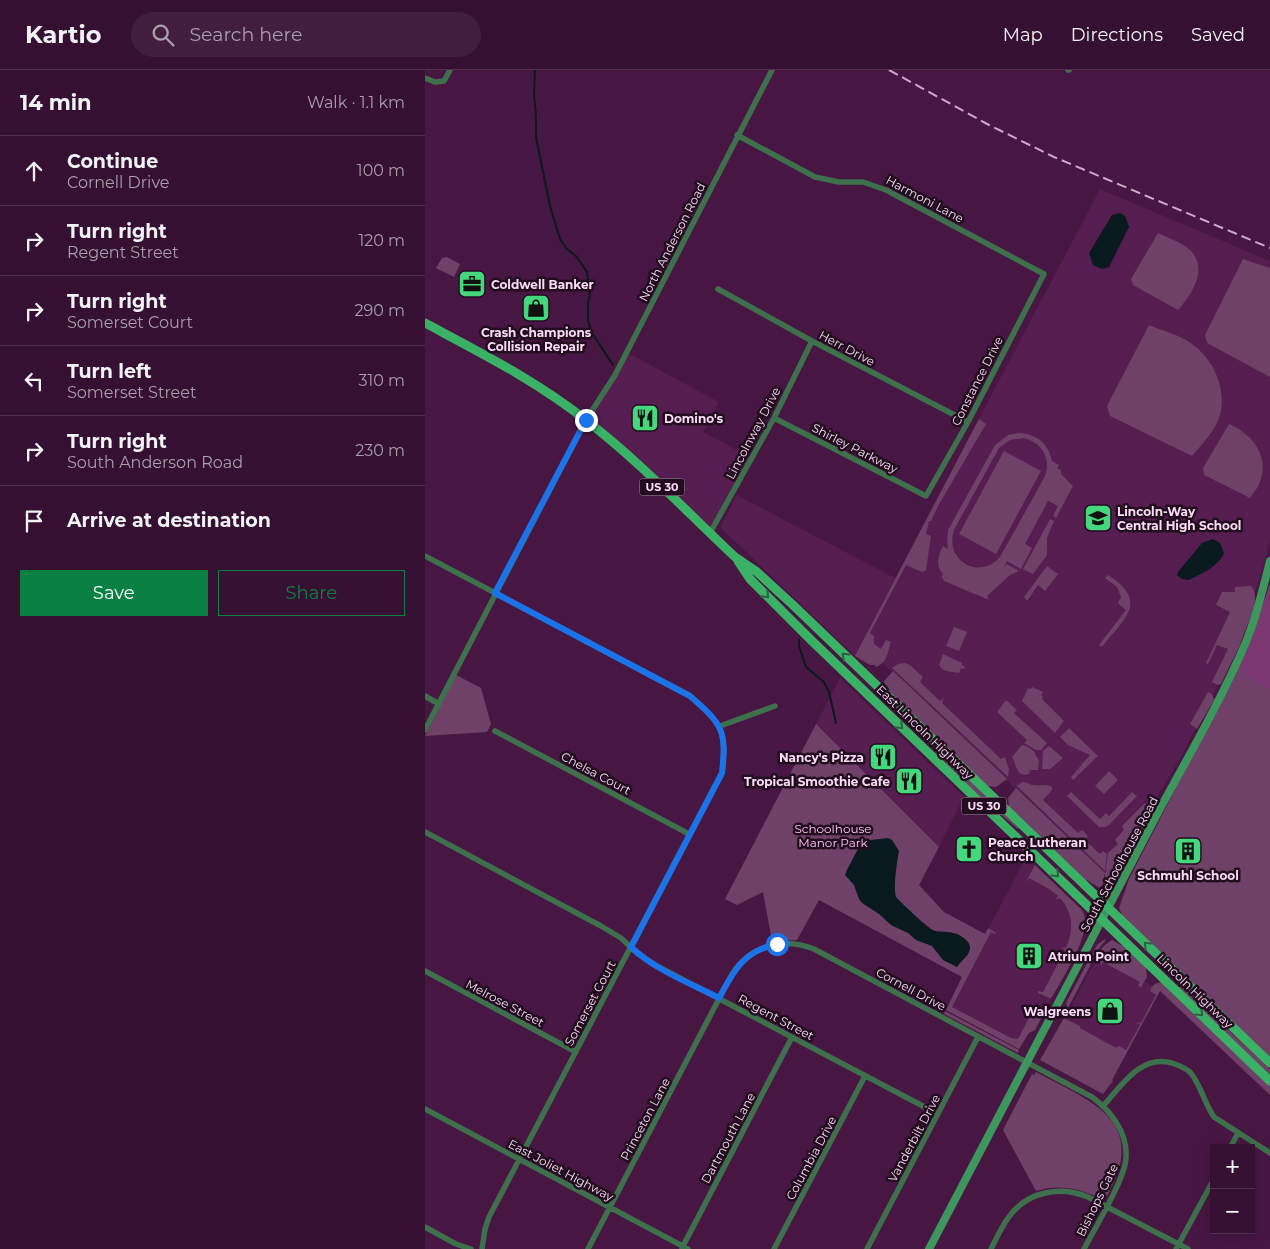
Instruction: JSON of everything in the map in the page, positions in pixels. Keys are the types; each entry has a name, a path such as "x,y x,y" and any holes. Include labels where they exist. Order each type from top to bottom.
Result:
{"main road":[{"name":"East Lincoln Highway","path":"425,323 508,367 586,420 644,470 735,557 757,572 793,605 1109,908"},
{"name":"East Lincoln Highway","path":"735,557 750,579 811,640 1103,919"},
{"name":"Lincoln Highway","path":"1109,908 1270,1063"},
{"name":"Lincoln Highway","path":"1103,919 1270,1081"}],"street":[{"path":"425,78 435,82 444,81 450,70"},
{"name":"North Anderson Road","path":"425,730 586,420 615,375 772,70"},
{"name":"Harmoni Lane","path":"737,135 815,177 829,181 863,182 878,186 1044,274"},
{"name":"Constance Drive","path":"926,496 968,422 1044,274"},
{"name":"Herr Drive","path":"718,290 968,422"},
{"name":"Lincolnway Drive","path":"710,533 774,418 812,340"},
{"name":"Shirley Parkway","path":"774,418 926,496"},
{"path":"425,556 690,696 720,726 775,706"},
{"name":"South Schoolhouse Road","path":"929,1249 1199,738 1246,642 1259,604 1270,561"},
{"path":"425,696 439,704"},
{"name":"Somerset Court","path":"482,1249 485,1228 495,1205 722,773 725,748 720,726"},
{"name":"Chelsa Court","path":"495,731 689,834"},
{"name":"Regent Street","path":"425,832 601,926 621,938 638,954 657,966 938,1114"},
{"name":"Cornell Drive","path":"719,998 736,968 747,957 769,946 786,943 814,949 1028,1062 1104,1105"},
{"name":"Melrose Street","path":"425,971 576,1052"},
{"name":"Princeton Lane","path":"588,1249 719,998"},
{"name":"Vanderbilt Drive","path":"867,1249 978,1036"},
{"name":"Dartmouth Lane","path":"684,1248 792,1037"},
{"path":"1104,1105 1133,1073 1153,1062 1165,1061 1189,1071 1207,1108 1214,1117 1270,1153"},
{"name":"Columbia Drive","path":"774,1249 865,1076"},
{"name":"Bishops Gate","path":"1084,1249 1122,1176 1127,1159 1125,1141 1116,1121 1104,1105"},
{"name":"East Joliet Highway","path":"425,1109 684,1248"},
{"path":"1232,1144 1239,1132"},
{"path":"1178,1247 1210,1187"},
{"path":"991,1249 1013,1211 1026,1200 1039,1194 1053,1191 1081,1194 1178,1247 1188,1249"},
{"path":"425,1227 456,1244 471,1249"}],"shaded area":[{"name":"Lincoln-Way Central High School","path":"1100,189 1270,261 1270,539 1263,568 1233,656 1182,755 1143,821 1107,876 895,674 861,645 855,656 721,528 737,495 895,578"},
{"path":"1120,213 1125,216 1129,227 1109,267 1102,269 1093,265 1089,253 1112,215"},
{"path":"628,353 719,402 703,432 750,457 709,531 588,420"},
{"path":"1213,539 1220,543 1224,553 1218,562 1189,580 1182,579 1177,575 1202,543"},
{"path":"1270,584 1270,689 1245,675 1238,666 1257,625"},
{"path":"840,678 964,797 939,847 816,724"},
{"path":"888,838 892,840 899,851 895,881 896,897 931,929 957,934 969,943 970,948 967,956 957,967 943,960 932,946 916,940 908,933 891,925 879,914 862,903 854,885 845,875 862,841"},
{"path":"1026,857 1081,909 1086,917 1085,931 1081,943 1035,1030 1029,1033 1019,1049 946,1010"},
{"path":"1097,957 1160,990 1112,1080 1050,1047"}],"green space":[{"path":"1158,233 1185,246 1197,259 1198,275 1196,282 1178,310 1133,285 1131,279"},
{"path":"447,257 460,264 454,277 436,268 442,258"},
{"path":"1243,259 1270,268 1270,377 1207,343 1205,335"},
{"path":"1149,325 1192,344 1200,350 1217,375 1222,395 1220,415 1208,437 1192,456 1110,416 1107,406"},
{"path":"979,419 986,424 931,521 929,521 926,534 931,536 926,570 922,572 906,565 870,633 874,636 874,644 881,649 886,640 891,642 887,657 883,663 876,667 875,665 870,665 855,656"},
{"path":"1229,424 1245,433 1257,446 1260,454 1262,472 1259,484 1250,498 1204,475 1203,468"},
{"path":"1019,433 1031,435 1041,441 1048,450 1052,461 1059,465 1057,468 1061,470 1061,474 1073,486 1056,518 1053,516 1058,506 1048,501 1025,544 1032,548 1021,569 1007,561 1004,568 1007,564 1019,571 1010,575 987,596 989,600 944,581 938,560 943,546 948,549 948,530 995,445 1008,435","holes":["1024,438 1031,440 1044,453 1047,465 1044,478 1000,557 991,564 982,567 973,567 964,563 953,549 952,539 955,528 999,448 1010,440"]},
{"path":"1004,451 1041,471 996,554 959,534"},
{"path":"1050,519 1054,521 1047,538 1047,555 1033,574 1023,569"},
{"path":"1047,566 1058,574 1045,591 1038,585 1027,601 1024,597"},
{"path":"1108,575 1121,585 1128,594 1130,602 1125,619 1102,647 1099,645 1126,610 1118,603 1121,597 1117,587 1105,578"},
{"path":"1270,584 1270,1058 1123,917 1119,908 1129,879 1251,638"},
{"path":"1251,586 1255,594 1253,611 1239,647 1221,684 1218,685 1212,682 1228,649 1217,645 1208,664 1206,663 1230,612 1216,605 1222,592 1235,592 1235,587"},
{"path":"954,627 967,632 959,651 946,646"},
{"path":"943,654 962,663 965,667 964,669 961,668 959,673 941,668 939,665"},
{"path":"905,663 923,677 920,682 940,701 944,698 942,703 1001,759 1005,757 1009,769 1008,777 892,668 898,664"},
{"path":"893,671 1007,779 996,787 987,786 886,689 884,681"},
{"path":"456,675 481,688 491,724 487,732 425,736"},
{"path":"1032,687 1043,692 1041,695 1042,699 1064,721 1055,733 1022,701 1028,688 1031,689"},
{"path":"1208,692 1212,694 1214,700 1197,729 1190,724"},
{"path":"1006,700 1017,710 1014,713 1047,743 1041,750 1036,750 1024,743 1027,740 997,712"},
{"name":"Schoolhouse Manor Park","path":"816,724 939,847 919,885 944,912 985,934 988,928 996,933 991,932 952,1007 1011,1038 1018,1039 1035,1006 1031,1003 1043,1009 1044,1013 1035,1030 1029,1033 1019,1049 946,1010 962,977 819,900 797,940 772,941 763,892 737,905 725,899"},
{"path":"1069,728 1098,756 1073,780 1071,777 1090,755 1068,745 1060,737"},
{"path":"1022,745 1034,751 1039,760 1038,770 1030,770 1029,774 1025,775 1019,772 1012,757"},
{"path":"1049,746 1063,758 1050,769 1042,769 1043,751"},
{"path":"937,752 1019,828 987,803 935,753"},
{"path":"1109,771 1118,780 1104,794 1095,786"},
{"path":"1022,782 1052,787 1052,790 1043,800 1078,833 1082,830 1088,836 1085,840 1100,854 1103,851 1107,854 1105,871 1017,786"},
{"path":"1016,788 1105,873 1103,884 1100,888 1083,878 1009,807 1008,798"},
{"path":"1071,792 1100,819 1106,813 1109,816 1132,792 1137,796 1109,825 1099,827 1067,796"},
{"path":"1151,803 1154,808 1113,884 1106,888 1104,884 1108,853 1118,844 1115,840 1124,830 1122,826 1144,804"},
{"path":"1035,865 1081,909 1085,917 1085,927 1076,953 1050,998 1038,993 1038,991 1043,992 1065,950 1061,947 1066,948 1069,941 1071,922 1068,909 1064,903 1060,898 1055,900 1058,896 1029,878 1025,883"},
{"path":"1105,939 1068,1008 1067,1001 1094,950"},
{"path":"1112,940 1126,948 1146,967 1147,977 1141,987 1138,986 1140,982 1103,962 1101,966 1100,962 1095,959 1102,948"},
{"path":"1162,982 1270,1086 1270,1095 1160,991 1113,1081 1103,1094 1040,1060 1064,1018 1116,1048 1119,1046 1126,1050 1140,1025 1136,1022 1141,1023 1156,995 1150,991 1151,989 1157,983"},
{"path":"1181,986 1270,1069 1270,1075 1179,988"},
{"path":"945,1011 1019,1050 1018,1053 944,1014"},
{"path":"1036,1072 1095,1105 1109,1117 1118,1132 1122,1149 1118,1170 1107,1196 1101,1199 1069,1188 1036,1191 1003,1130 1032,1074 1034,1075"}],"waterway":[{"path":"535,70 536,137 550,206 560,239 566,248 576,256 587,272 590,295 588,321 592,333 613,365"},
{"path":"799,640 799,646 806,667 824,682 829,692 836,723"}],"railway":[{"path":"889,70 989,125 1054,157 1270,248"}],"place":[{"name":"Coldwell Banker","path":"472,284"},
{"name":"Crash Champions Collision Repair","path":"536,308"},
{"name":"Domino's","path":"645,418"},
{"name":"Lincoln-Way Central High School","path":"1098,518"},
{"name":"Nancy's Pizza","path":"883,757"},
{"name":"Tropical Smoothie Cafe","path":"909,781"},
{"name":"Peace Lutheran Church","path":"969,849"},
{"name":"Schmuhl School","path":"1188,851"},
{"name":"Atrium Point","path":"1029,956"},
{"name":"Walgreens","path":"1110,1011"}],"route":[{"path":"586,420 495,593 690,696 720,726 725,748 722,773 631,947 638,954 657,966 719,998 741,962 760,949 777,944"}]}
